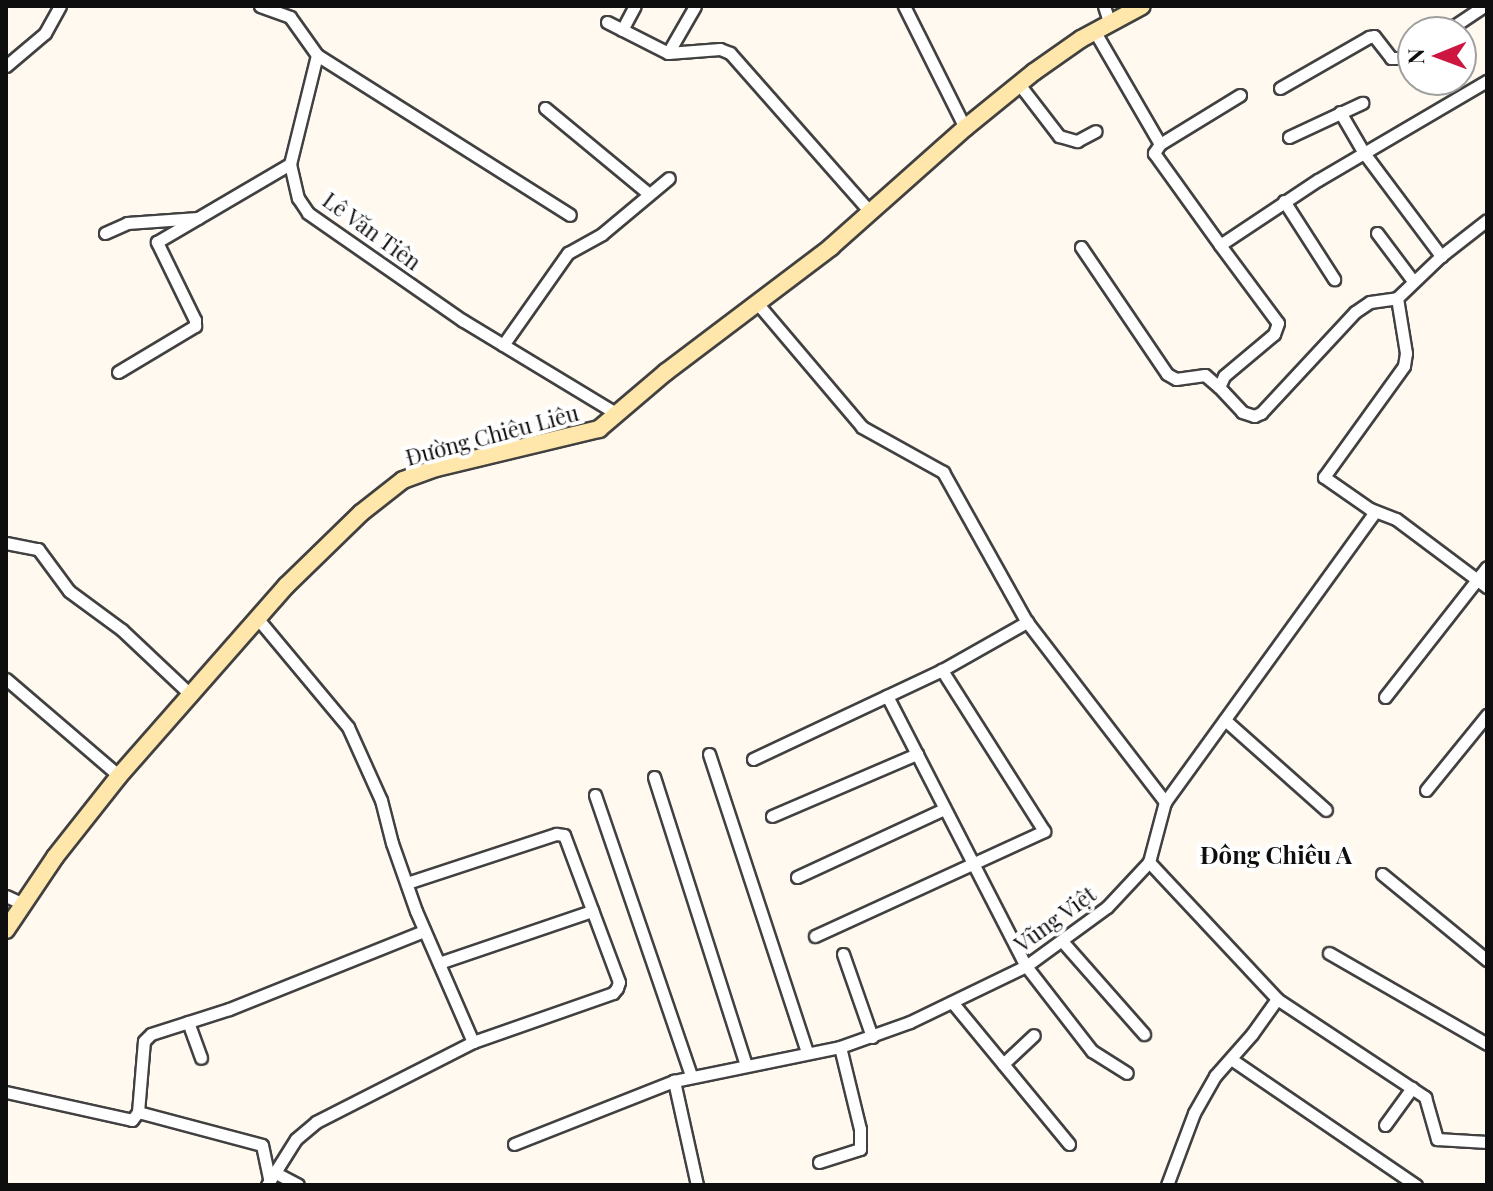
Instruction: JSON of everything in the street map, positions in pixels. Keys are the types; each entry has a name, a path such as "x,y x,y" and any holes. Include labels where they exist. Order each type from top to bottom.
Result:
{"street":[{"path":"6,66 45,33 60,6"},
{"path":"260,6 292,11 317,55 570,215"},
{"path":"622,30 635,6"},
{"path":"668,53 695,6"},
{"path":"904,6 965,128"},
{"path":"1104,6 1102,28 1160,144"},
{"name":"Đường Chiêu Liêu","path":"6,930 119,776 258,619 361,513 403,480 436,468 599,429 870,212 1019,84 1102,28 1142,6"},
{"path":"607,22 668,53 720,49 730,53 870,212"},
{"path":"1280,88 1369,37 1374,36 1391,58 1397,58"},
{"name":"Lê Văn Tiên","path":"317,55 290,164 298,198 308,213 503,345 617,414"},
{"path":"1220,245 1284,201 1487,81"},
{"path":"1019,84 1059,136 1077,141 1096,131"},
{"path":"1219,387 1224,376 1278,329 1275,318 1156,157 1160,144 1240,95"},
{"path":"1289,137 1362,103"},
{"path":"545,108 649,194"},
{"path":"1340,112 1364,153 1441,256"},
{"path":"118,372 195,326 195,320 157,242 290,164"},
{"path":"503,345 568,253 602,234 669,178"},
{"path":"1284,201 1334,279"},
{"path":"105,233 127,223 198,218"},
{"path":"1081,247 1167,374 1176,379 1205,375 1247,416 1261,413 1355,312 1370,302 1397,298 1441,256 1487,220"},
{"path":"1377,233 1413,281"},
{"path":"1397,298 1406,353 1404,366 1324,477 1375,512 1396,519 1487,587"},
{"path":"757,303 862,427 943,472 1027,622 1165,802"},
{"name":"Vũng Việt","path":"514,1144 691,1075 840,1047 872,1037 1026,966 1062,941 1107,907 1149,862 1165,802 1375,512"},
{"path":"6,543 38,549 69,591 122,630 191,695"},
{"path":"1385,697 1487,567"},
{"path":"258,619 348,727 381,800 424,931 473,1042"},
{"path":"753,759 942,670 1027,622"},
{"path":"815,936 1042,835 1043,826 942,670"},
{"path":"6,679 119,776"},
{"path":"887,696 1026,966 1092,1051 1127,1073"},
{"path":"1426,790 1487,715"},
{"path":"1225,720 1326,810"},
{"path":"709,754 807,1052"},
{"path":"772,816 917,754"},
{"path":"654,777 746,1066"},
{"path":"595,795 691,1075"},
{"path":"797,877 944,809"},
{"path":"270,1179 296,1139 316,1122 473,1042 613,993 619,982 564,835 556,834 407,883"},
{"path":"1149,862 1277,999 1412,1088 1429,1104 1437,1139 1487,1142"},
{"path":"1382,874 1487,960"},
{"path":"6,896 23,904"},
{"path":"439,963 592,911"},
{"path":"6,1092 132,1120 138,1112 144,1041 151,1034 424,931"},
{"path":"1062,941 1144,1034"},
{"path":"1329,953 1487,1044"},
{"path":"843,954 872,1037"},
{"path":"1167,1185 1194,1113 1215,1076 1277,999"},
{"path":"952,1002 1069,1144"},
{"path":"188,1022 201,1058"},
{"path":"1003,1064 1034,1035"},
{"path":"819,1162 860,1149 860,1129 840,1047"},
{"path":"1231,1059 1416,1185"},
{"path":"674,1081 697,1185"},
{"path":"1385,1125 1412,1088"},
{"path":"138,1112 262,1145 270,1179"},
{"path":"270,1179 298,1185"}],"district":[{"name":"Đông Chiêu A","path":"1276,855"}]}
